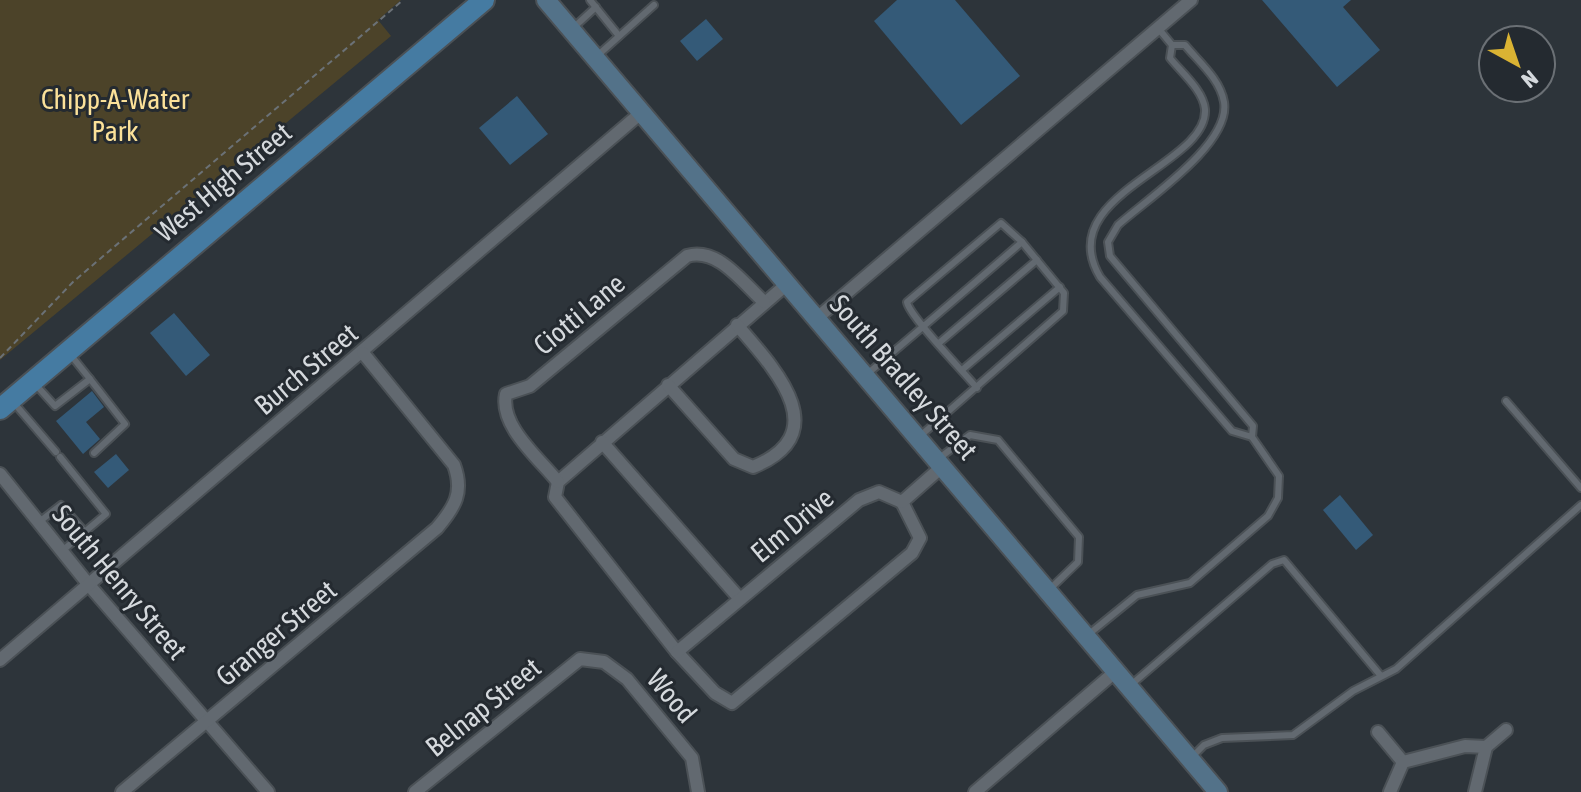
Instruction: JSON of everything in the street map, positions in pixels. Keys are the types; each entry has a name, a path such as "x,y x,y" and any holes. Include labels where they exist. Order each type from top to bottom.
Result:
{"main road":[{"name":"West High Street","path":"6,404 484,0"}],"street":[{"name":"South Bradley Street","path":"546,0 1218,792"},
{"path":"816,319 1191,0"},
{"name":"Burch Street","path":"0,660 642,112"},
{"name":"Ciotti Lane","path":"558,482 509,422 503,408 506,394 530,386 687,256 700,252 714,256 764,302"},
{"path":"787,284 558,482 555,497 677,652 715,693 732,703 912,553 920,538 902,502 941,462"},
{"path":"668,385 734,459 753,467 784,449 793,434 792,400 775,370 737,325"},
{"name":"Granger Street","path":"122,792 437,528 456,506 460,481 454,465 363,353"},
{"path":"602,442 740,599"},
{"name":"South Henry Street","path":"0,474 89,585 268,792"},
{"name":"Elm Drive","path":"677,652 859,500 879,492 902,502"},
{"name":"Wood","path":"580,659 604,662 627,679 692,758 698,792"},
{"name":"Belnap Street","path":"415,792 580,659"},
{"path":"975,792 1116,671"},
{"path":"1475,792 1486,747 1506,730"},
{"path":"1378,732 1403,762"},
{"path":"1403,762 1465,746 1486,747"},
{"path":"1390,792 1403,762"}],"lane":[{"path":"590,0 619,36"},
{"path":"595,57 654,5"},
{"path":"571,30 596,7"},
{"path":"1087,636 1137,595 1190,583 1268,516 1278,498 1279,476 1252,437 1232,431 1100,277 1091,256 1090,235 1104,212 1190,139 1203,122 1201,97 1170,58 1172,45 1158,28"},
{"path":"1172,45 1185,45 1214,79 1224,101 1222,125 1207,147 1118,225 1111,234 1108,249 1121,273 1253,426 1252,437"},
{"path":"919,437 977,388 1060,317 1065,304 1060,287 1022,242 1001,223 912,297 908,308 977,388"},
{"path":"866,375 1022,242"},
{"path":"939,343 1037,260"},
{"path":"962,370 1060,287"},
{"path":"67,352 125,424 94,453"},
{"path":"33,381 55,406 90,379"},
{"path":"1506,401 1581,488"},
{"path":"6,404 58,455 105,510 104,517 62,551"},
{"path":"941,462 970,435 992,436 1074,529 1081,546 1078,562 1048,591"},
{"path":"38,522 61,505 85,532"},
{"path":"1190,759 1204,745 1222,738 1293,735 1353,691 1396,669 1581,505"},
{"path":"1129,687 1272,564 1284,560 1381,676"}],"path":[{"path":"0,358 73,282 403,0"}],"green space":[{"name":"Chipp-A-Water Park","path":"0,0 401,0 378,20 391,36 0,360"}],"building":[{"path":"897,0 955,0 1020,76 961,125 874,21"},
{"path":"1262,0 1351,0 1343,7 1380,50 1337,87"},
{"path":"706,19 723,39 697,61 680,41"},
{"path":"517,96 548,134 510,165 479,128"},
{"path":"174,313 210,355 186,376 150,333"},
{"path":"92,391 104,407 86,422 100,439 83,454 56,421"},
{"path":"116,454 129,470 108,488 94,472"},
{"path":"1340,495 1373,535 1356,550 1323,510"}]}
